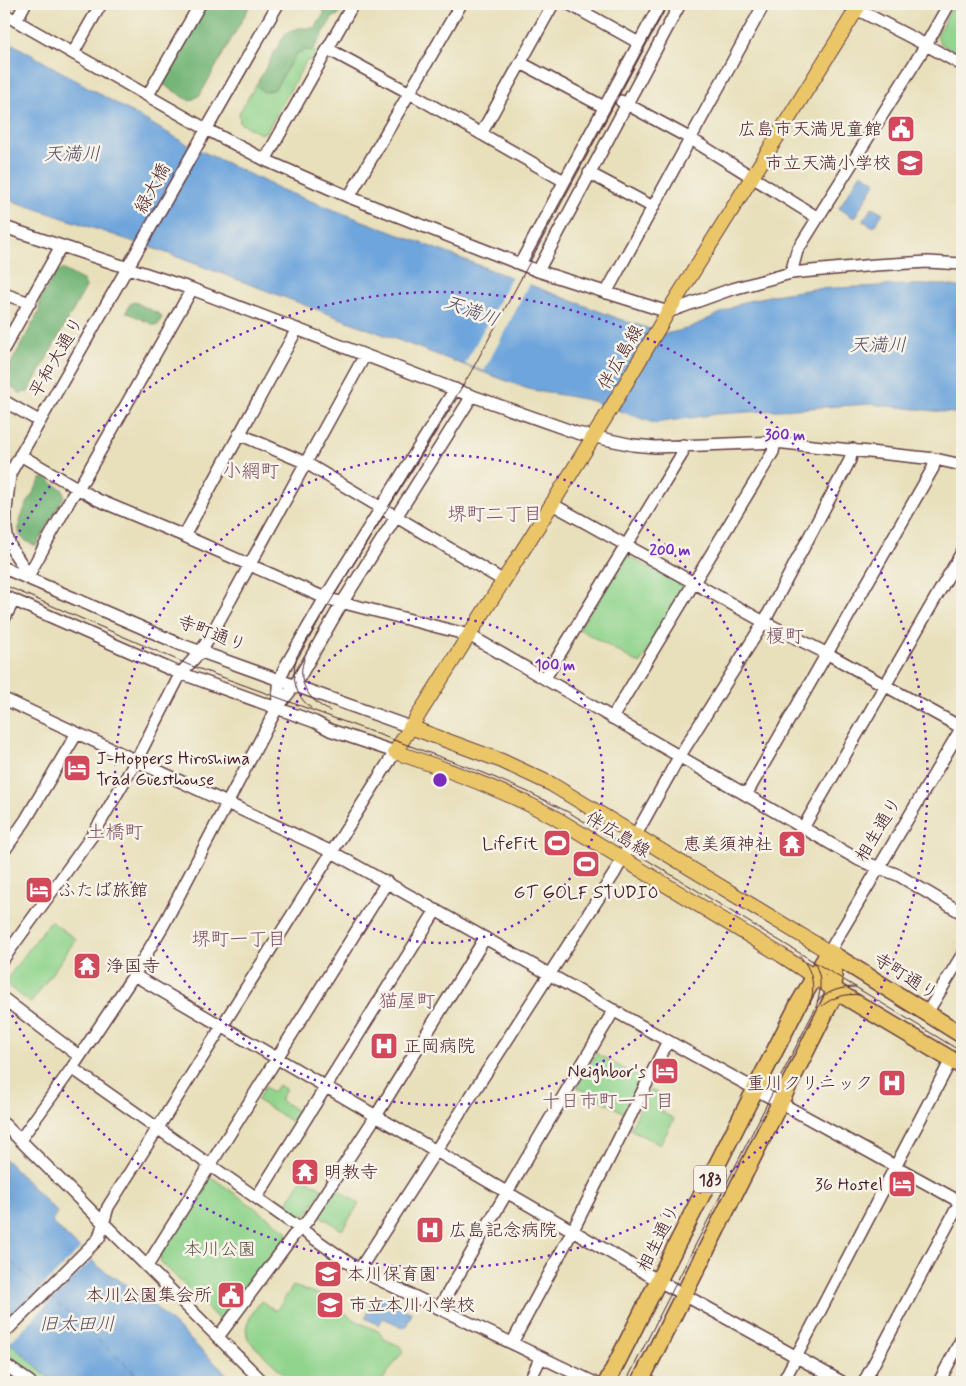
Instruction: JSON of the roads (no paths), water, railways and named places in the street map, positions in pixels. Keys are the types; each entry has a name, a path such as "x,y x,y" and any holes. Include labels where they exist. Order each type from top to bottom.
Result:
{"highway":[{"name":"相生通り","path":"607,1382 756,1089 829,952"},
{"name":"183","path":"640,1382 832,999 834,973 829,952"},
{"name":"寺町通り","path":"829,952 962,1034"},
{"path":"834,990 957,1063"}],"main road":[{"name":"伴広島線","path":"834,990 781,955 622,858 519,798 482,782 395,752 610,410 854,5"},
{"name":"伴広島線","path":"410,727 502,761 551,784 829,952"}],"street":[{"path":"16,21 26,4"},
{"path":"73,53 101,4"},
{"path":"148,95 200,4"},
{"path":"206,129 278,4"},
{"path":"265,160 353,4"},
{"path":"349,197 408,92 461,4"},
{"path":"481,134 553,4"},
{"path":"570,4 639,43"},
{"path":"520,264 660,4"},
{"path":"538,271 680,4"},
{"path":"606,293 764,4"},
{"path":"791,273 797,251 926,45 949,4"},
{"path":"854,5 962,65"},
{"path":"4,14 206,129 265,160 349,197 538,271 668,312 729,290 791,273 928,262 962,264"},
{"path":"328,49 408,92 564,181"},
{"path":"521,63 604,107"},
{"path":"610,96 691,138 818,218"},
{"name":"緑大橋","path":"139,246 206,129"},
{"path":"589,172 653,207"},
{"path":"4,226 192,289 365,356 577,433 633,445 655,447 774,442 936,459 962,465"},
{"path":"4,348 61,246"},
{"name":"平和大通り","path":"4,484 139,246"},
{"path":"27,578 192,289"},
{"path":"4,294 30,303"},
{"path":"184,536 297,329"},
{"path":"4,958 94,833 136,761 181,673 201,652 365,356"},
{"path":"277,708 280,679 285,667 325,598 455,389"},
{"path":"20,1140 72,1068 134,975 164,924 277,708 295,685 342,603 472,396"},
{"path":"4,401 39,421"},
{"path":"239,434 306,463 398,516 504,581"},
{"path":"612,718 773,452 774,442"},
{"path":"545,678 682,454 683,445"},
{"path":"359,1270 622,858 679,757 764,622 850,460 852,449"},
{"path":"20,455 98,500 325,598 469,635 859,860 898,875 962,913"},
{"path":"746,795 828,654 933,468 936,459"},
{"path":"7,476 6,532 10,547 26,568 27,578"},
{"path":"552,504 764,622 828,654 962,728"},
{"path":"804,828 962,552"},
{"name":"寺町通り","path":"4,568 201,652 410,727"},
{"path":"4,619 7,599 181,673 315,722 330,730 395,752 108,1207 98,1238 4,1334"},
{"path":"4,699 332,852 961,1203 864,1382"},
{"name":"相生通り","path":"829,952 962,728"},
{"path":"4,851 25,821 77,732"},
{"path":"147,1266 387,882"},
{"path":"256,1197 436,910"},
{"path":"218,1337 293,1236 308,1220 376,1116 485,938"},
{"path":"927,1013 962,955"},
{"path":"134,975 659,1281 842,1382"},
{"path":"4,999 79,1056"},
{"path":"439,1308 614,1010"},
{"path":"512,1343 573,1230 668,1041"},
{"path":"783,1382 895,1167 957,1063"},
{"path":"72,1068 359,1270 593,1382"},
{"path":"4,1124 263,1382"},
{"path":"939,1382 962,1338"},
{"path":"529,1382 541,1357"},
{"path":"4,1364 30,1382"}],"water":[{"name":"天満川","path":"4,39 187,144 282,190 622,320 665,334 687,329 744,302 773,295 813,289 903,285 946,285 962,288 962,414 870,404 717,414 654,423 589,400 528,389 164,252 4,198"},
{"path":"861,173 876,182 854,218 839,208"},
{"path":"872,207 883,213 874,227 863,221"},
{"name":"旧太田川","path":"4,1158 57,1212 52,1222 100,1268 146,1298 235,1382 54,1382 4,1337"},
{"path":"375,1296 412,1313 405,1328 383,1318 379,1325 365,1318"}],"tram line":[{"path":"311,708 305,703 295,685 294,671 297,656 471,372 668,4"},
{"path":"4,585 189,665 484,773 528,792 570,813 962,1052"},
{"path":"305,657 302,674 306,689 315,702 330,711"},
{"path":"800,956 812,978 813,991 810,1004"},
{"path":"626,1382 816,1007 820,978 813,961"},
{"path":"817,1001 835,990 856,987"},
{"path":"822,1006 840,996 860,995"}],"place":[{"name":"広島市天満児童館","path":"901,129"},
{"name":"市立天満小学校","path":"910,163"},
{"name":"J-Hoppers Hiroshima Trad Guesthouse","path":"77,768"},
{"name":"LifeFit","path":"557,843"},
{"name":"恵美須神社","path":"792,844"},
{"name":"GT GOLF STUDIO","path":"586,864"},
{"name":"ふたば旅館","path":"39,890"},
{"name":"浄国寺","path":"87,966"},
{"name":"正岡病院","path":"384,1046"},
{"name":"Neighbor's","path":"665,1071"},
{"name":"重川クリニック","path":"892,1083"},
{"name":"明教寺","path":"305,1172"},
{"name":"36 Hostel","path":"902,1184"},
{"name":"広島記念病院","path":"430,1230"},
{"name":"本川保育園","path":"328,1274"},
{"name":"本川公園集会所","path":"231,1295"},
{"name":"市立本川小学校","path":"330,1305"}],"district":[{"name":"小網町","path":"251,470"},
{"name":"堺町二丁目","path":"495,513"},
{"name":"榎町","path":"785,635"},
{"name":"土橋町","path":"115,831"},
{"name":"堺町一丁目","path":"239,938"},
{"name":"猫屋町","path":"407,1000"},
{"name":"十日市町一丁目","path":"608,1100"}],"park label":[{"name":"本川公園","path":"220,1249"}]}
